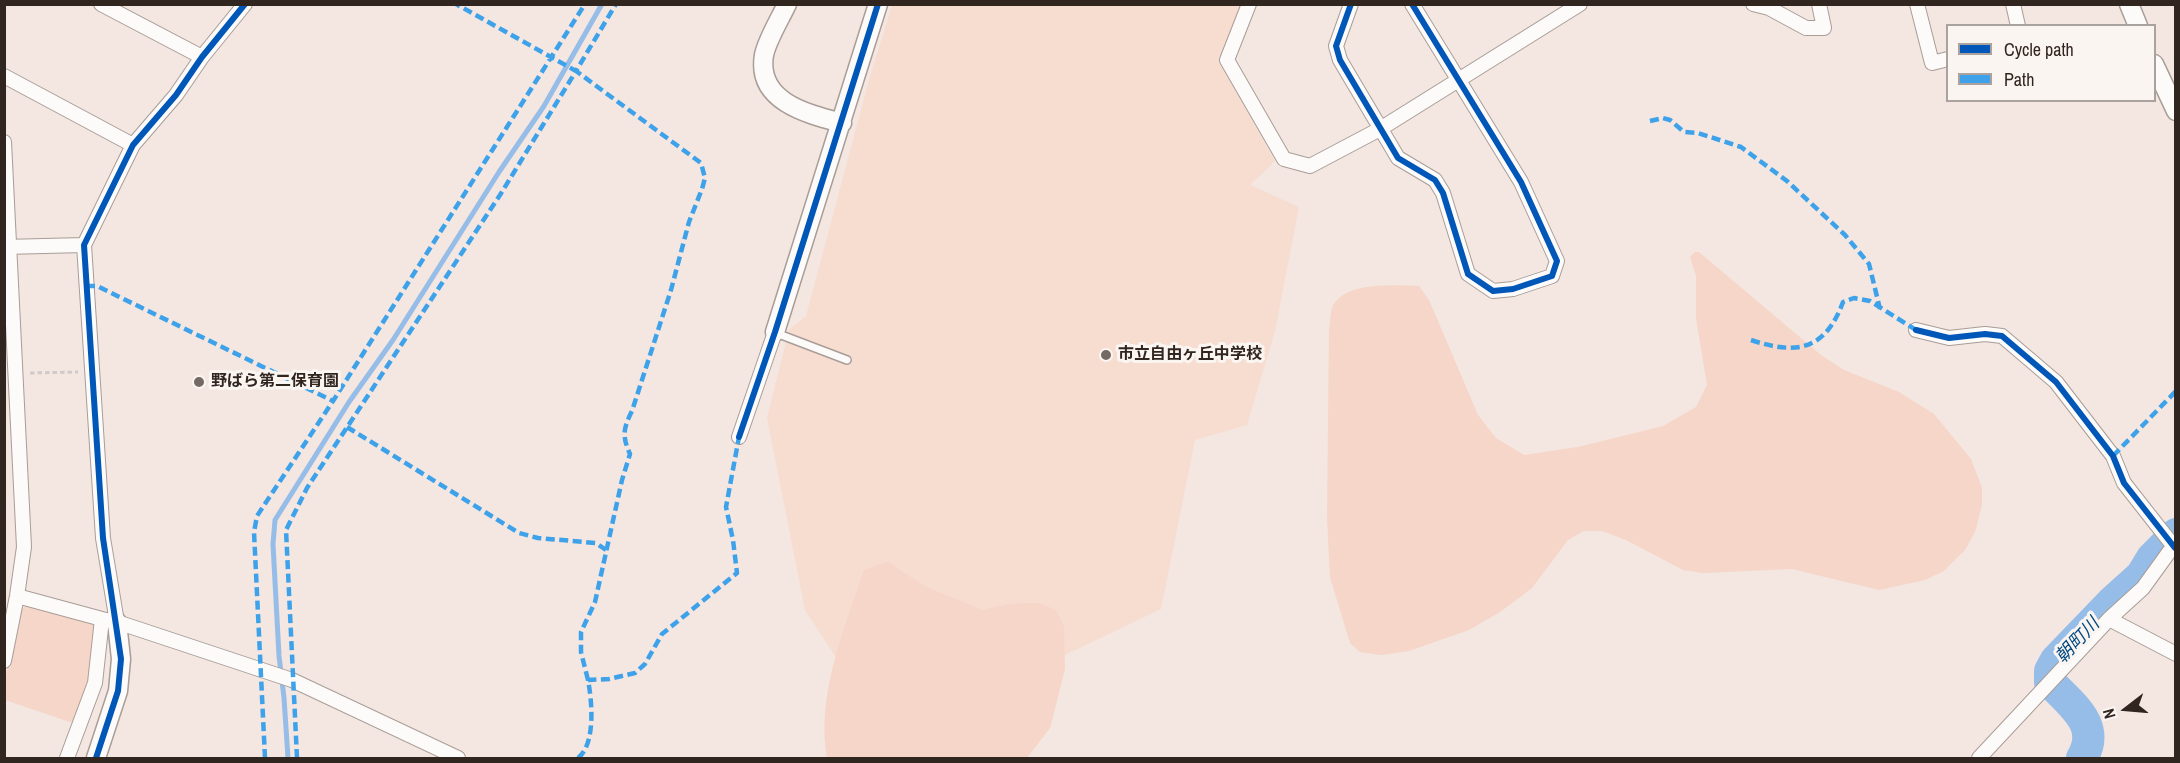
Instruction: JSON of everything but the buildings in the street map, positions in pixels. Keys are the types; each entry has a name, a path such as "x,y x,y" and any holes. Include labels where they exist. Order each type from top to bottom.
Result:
{"street":[{"path":"101,4 202,57"},
{"path":"96,759 118,691 121,659 110,621 84,245 134,145 176,95 202,57 245,4"},
{"path":"787,4 764,55 764,77 781,100 807,113 842,123"},
{"path":"739,437 842,123 878,4"},
{"path":"1249,4 1227,60 1284,159 1310,166 1380,129 1580,4"},
{"path":"1351,4 1336,46 1340,60 1398,159 1435,180 1443,193 1468,274 1493,291 1513,289 1552,276 1557,261 1521,182 1412,4"},
{"path":"1753,4 1769,8 1806,28 1824,28 1819,4"},
{"path":"1917,4 1932,63 1946,59"},
{"path":"2013,4 2018,24"},
{"path":"2129,4 2137,24"},
{"path":"2156,68 2175,111"},
{"path":"4,76 134,145"},
{"path":"4,142 7,247 24,547 4,661"},
{"path":"7,247 84,245"},
{"path":"1916,330 1949,338 1985,334 2002,336 2056,382 2113,456 2124,483 2175,547 2143,588 2109,619 1979,759"},
{"path":"17,596 110,621 292,680 458,759"},
{"path":"2109,619 2175,654"},
{"path":"67,759 95,683 110,621"}],"lane":[{"path":"774,332 847,360"}],"path":[{"path":"15,374 80,371"}],"shaded area":[{"path":"892,5 1241,5 1219,61 1275,161 1250,185 1299,207 1275,331 1247,425 1195,440 1161,609 1000,686 861,696 805,610 767,418 789,330 806,316 869,80"},
{"path":"1695,252 1699,252 1821,355 1844,370 1899,392 1934,414 1971,459 1982,488 1982,505 1975,532 1965,550 1944,571 1925,580 1879,590 1792,569 1704,573 1683,570 1626,540 1602,531 1584,531 1568,540 1532,588 1500,612 1469,630 1409,651 1381,655 1360,652 1350,643 1330,577 1327,518 1329,332 1332,308 1338,299 1358,289 1397,285 1419,286 1429,300 1478,415 1496,438 1524,455 1578,447 1663,426 1696,407 1707,385 1696,318 1696,276 1690,257"},
{"path":"888,562 924,586 982,610 1011,604 1039,603 1056,610 1064,627 1065,669 1050,728 1027,758 827,758 825,710 841,639 864,570"},
{"path":"29,604 92,623 96,645 94,659 87,687 73,723 5,700 5,679 22,609"}],"waterway":[{"path":"288,758 279,656 273,544 275,520 349,402 393,340 499,172 544,106 602,4"},
{"name":"朝町川","path":"2082,758 2087,746 2086,726 2075,707 2050,682 2050,671 2056,660 2111,603 2141,576 2152,558 2176,534"}],"marked path":[{"path":"297,758 286,530 307,488 500,195 576,71 456,4"},
{"path":"265,758 254,532 257,516 333,401 585,4"},
{"path":"588,680 581,652 581,632 595,602 622,480 630,454 625,428 671,290 689,222 705,178 701,163 576,71 616,4"},
{"path":"1650,121 1663,118 1670,120 1684,132 1698,133 1741,147 1787,181 1845,235 1869,264 1880,309"},
{"path":"86,286 97,286 333,401"},
{"path":"1751,340 1782,347 1807,345 1818,340 1827,331 1843,302 1854,298 1870,301 1916,330"},
{"path":"2113,456 2176,391"},
{"path":"347,427 519,533 538,538 596,543 606,550"},
{"path":"578,758 588,743 590,733 591,699 588,680 609,679 635,673 645,664 662,634 737,573 726,507 739,437"}],"cycle path":[{"path":"96,758 118,691 121,659 103,538 84,245 133,145 176,95 202,57 245,4"},
{"path":"739,437 775,332 878,4"},
{"path":"1351,4 1336,46 1340,60 1398,158 1435,180 1443,193 1468,274 1493,291 1513,289 1552,276 1557,261 1521,182 1412,4"},
{"path":"1916,330 1949,338 1985,334 2002,336 2056,382 2113,456 2124,483 2175,548"}],"place":[{"name":"市立自由ヶ丘中学校","path":"1106,355"},
{"name":"野ばら第二保育園","path":"199,382"}]}
